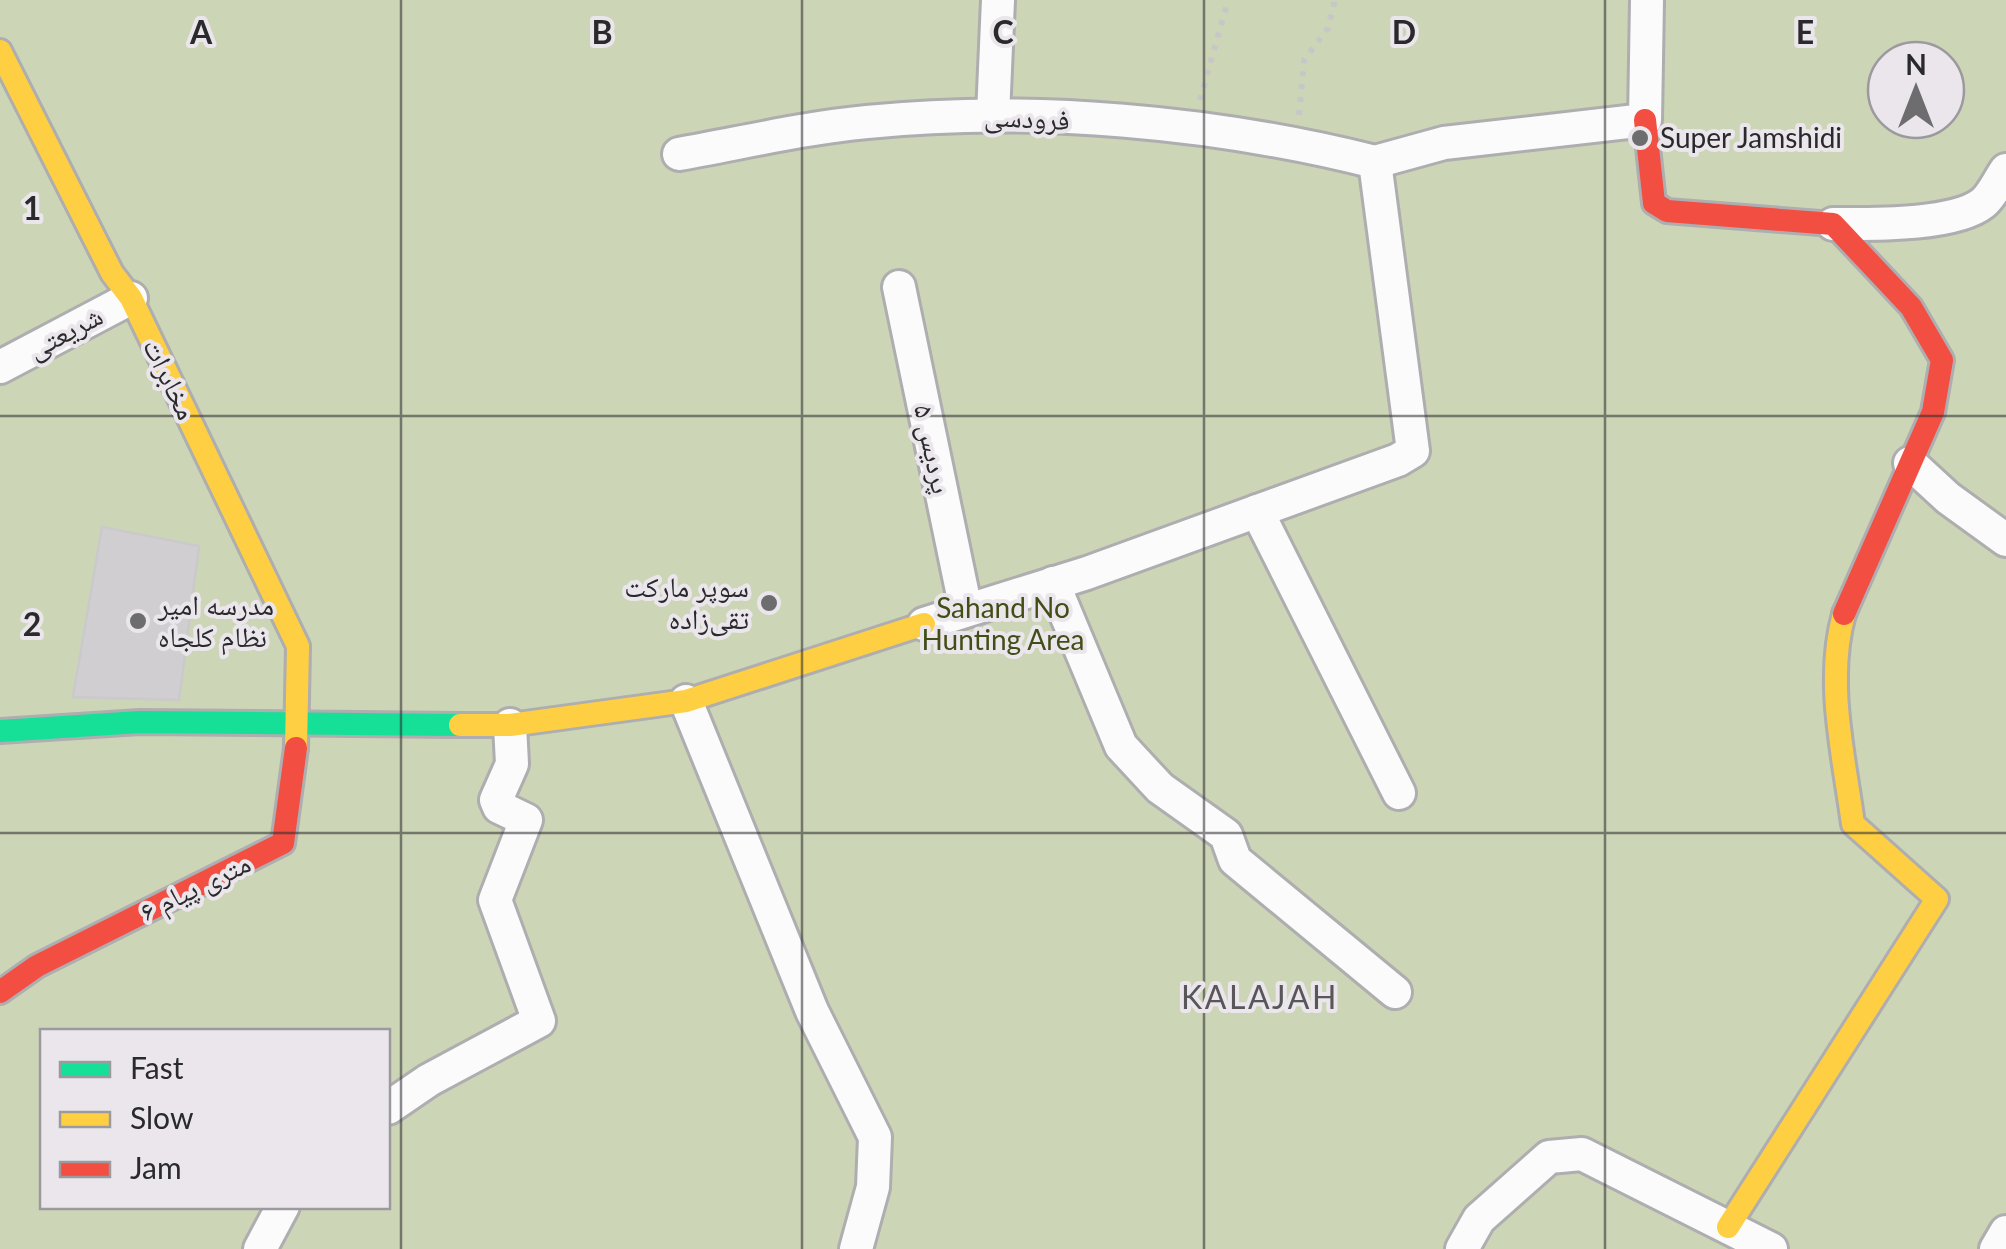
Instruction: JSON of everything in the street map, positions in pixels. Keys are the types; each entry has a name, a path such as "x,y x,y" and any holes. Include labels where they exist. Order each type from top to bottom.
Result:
{"street":[{"path":"993,115 998,0"},
{"path":"1647,0 1645,120 1654,203 1667,211 1833,224 1904,224 1984,203 2006,170"},
{"name":"مخابرات","path":"0,51 112,273 130,298 298,646 300,721"},
{"name":"فرودسی","path":"679,154 866,122 993,115 1297,142 1375,162"},
{"path":"0,731 140,722 510,725 686,701 1054,583 1257,511 1413,450 1375,162 1444,143 1645,120"},
{"path":"1728,1228 1892,976 1937,898 1853,824 1839,700 1840,628 1856,577 1934,404 1943,362 1928,332 1892,286 1833,224"},
{"name":"پردیس ۵","path":"900,287 966,610"},
{"name":"شریعتی","path":"0,367 130,298"},
{"path":"1910,463 1948,498 2006,540"},
{"path":"1257,511 1398,793"},
{"path":"1054,583 1122,746 1136,766 1226,835 1235,860 1395,992"},
{"path":"686,701 805,993 875,1137 873,1187 856,1249"},
{"name":"۶ متری پیام","path":"0,992 37,966 283,844 300,721"},
{"path":"390,1107 429,1080 539,1021 495,900 526,820 499,807 496,800 512,764 510,725"},
{"path":"1462,1249 1479,1219 1549,1156 1582,1154 1771,1249"},
{"path":"260,1249 281,1209"},
{"path":"1996,1249 2006,1232"}],"path":[{"path":"1192,130 1228,0"},
{"path":"1297,142 1304,60 1328,28 1334,0"}],"green space":[{"name":"Sahand No Hunting Area","path":"0,0 2006,0 2006,1249 0,1249"}],"building":[{"name":"مدرسه امیر نظام کلجاه","path":"102,527 199,546 179,700 73,697"}],"traffic: fast":[{"path":"0,731 140,722 460,725"}],"traffic: slow":[{"path":"0,51 112,273 131,298 298,646 296,748"},
{"path":"1728,1227 1937,899 1853,824 1836,692 1844,614"},
{"path":"460,725 510,725 686,701 924,624"}],"traffic: jam":[{"path":"1645,120 1654,203 1667,211 1833,224 1911,307 1942,360 1933,412 1844,614"},
{"path":"0,992 37,966 283,843 296,748"}],"place":[{"name":"Super Jamshidi","path":"1640,138"},
{"name":"سوپر مارکت تقی‌زاده","path":"769,603"},
{"name":"مدرسه امیر نظام کلجاه","path":"138,621"}],"district":[{"name":"KALAJAH","path":"1260,998"}]}
